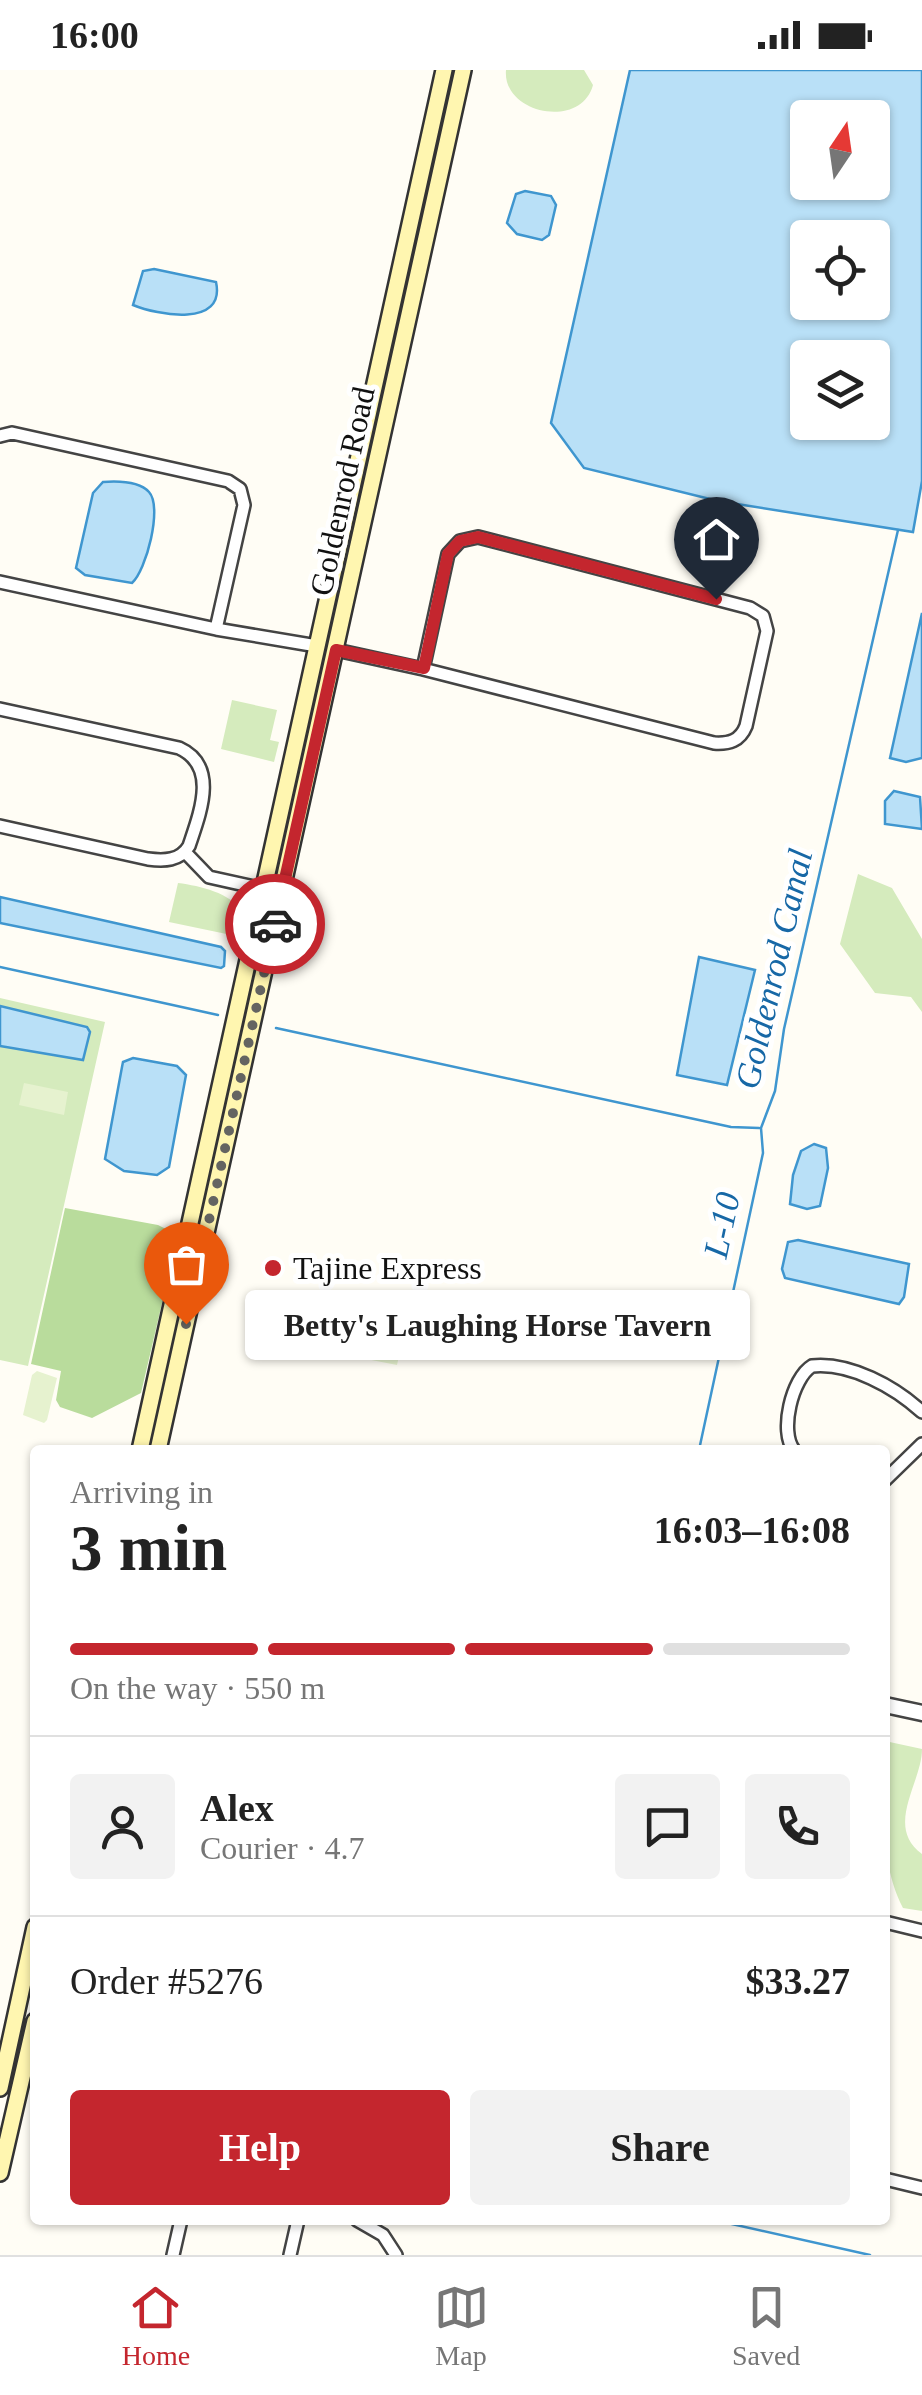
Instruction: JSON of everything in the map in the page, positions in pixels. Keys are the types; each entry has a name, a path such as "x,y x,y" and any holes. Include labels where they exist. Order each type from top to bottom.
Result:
{"main road":[{"name":"Goldenrod Road","path":"141,1445 444,70"},
{"name":"Goldenrod Road","path":"159,1445 464,70"},
{"path":"269,864 283,892"},
{"path":"263,890 275,926"},
{"path":"196,1197 210,1222"},
{"path":"0,2088 30,1950"},
{"path":"0,2173 30,2044"}],"street":[{"path":"0,436 12,434 84,449 228,481 240,489 244,505 216,629"},
{"path":"336,650 424,668 714,744 729,744 742,735 746,726 767,631 763,616 750,608 478,537 460,541 448,554 424,668"},
{"path":"0,582 216,629 317,646"},
{"path":"0,708 190,753 201,765 205,782 186,852 173,859 158,860 0,826"},
{"path":"186,852 209,877 263,890"},
{"path":"791,1445 788,1424 800,1376 812,1366 874,1379 922,1412"},
{"path":"890,1475 922,1444"},
{"path":"890,1706 922,1714"},
{"path":"890,1923 922,1931"},
{"path":"890,2180 922,2188"},
{"path":"174,2255 180,2225"},
{"path":"290,2255 297,2225"},
{"path":"366,2225 383,2234 396,2255"}],"green space":[{"path":"506,70 584,70 593,85 586,99 574,108 544,111 516,97 508,85"},
{"path":"232,700 277,710 270,740 279,742 274,762 221,749"},
{"path":"858,874 892,888 922,939 922,1012 911,997 875,993 840,944"},
{"path":"178,883 214,891 237,905 242,911 236,936 169,922"},
{"path":"0,998 105,1022 28,1366 0,1360"},
{"path":"24,1083 68,1092 64,1115 19,1105"},
{"path":"65,1208 158,1225 178,1235 141,1393 92,1418 60,1407 56,1400 61,1371 31,1364"},
{"path":"365,1312 407,1320 397,1365 356,1357"},
{"path":"37,1371 57,1378 44,1423 23,1415 32,1375"},
{"path":"890,1742 922,1749 905,1817 911,1843 922,1854 922,1911 903,1908 890,1872"}],"water":[{"path":"630,70 922,70 922,481 913,532 718,501 584,468 551,423"},
{"path":"525,191 551,196 556,205 549,235 542,240 517,234 507,223 516,194"},
{"path":"154,269 216,282 216,297 211,306 187,315 133,305 143,271"},
{"path":"103,482 140,486 153,500 151,539 143,566 132,583 85,575 76,568 93,493"},
{"path":"922,613 922,758 906,762 890,758"},
{"path":"894,791 920,797 922,829 885,824 885,801"},
{"path":"0,897 221,947 225,951 224,966 0,923"},
{"path":"699,957 755,970 727,1085 677,1075"},
{"path":"0,1006 87,1027 90,1032 83,1060 0,1046"},
{"path":"133,1058 177,1066 186,1075 169,1167 157,1175 124,1171 105,1159 123,1062"},
{"path":"814,1144 826,1148 828,1168 820,1206 807,1209 790,1204 793,1175 801,1151"},
{"path":"798,1240 909,1264 904,1297 899,1304 785,1278 782,1269 788,1242"}],"waterway":[{"name":"Goldenrod Canal","path":"700,1445 763,1153 761,1128 775,1091 784,1029 898,530"},
{"name":"Goldenrod Canal","path":"0,967 218,1015"},
{"name":"Goldenrod Canal","path":"276,1028 731,1127 759,1128"},
{"name":"L-10","path":"736,2225 870,2255"}],"way so far":[{"path":"186,1324 275,924"}],"place":[{"name":"Tajine Express","path":"273,1268"},
{"name":"Betty's Laughing Horse Tavern","path":"186,1324"}],"route":[{"path":"275,924 336,650 424,668 448,554 460,541 478,537 716,599"}]}
